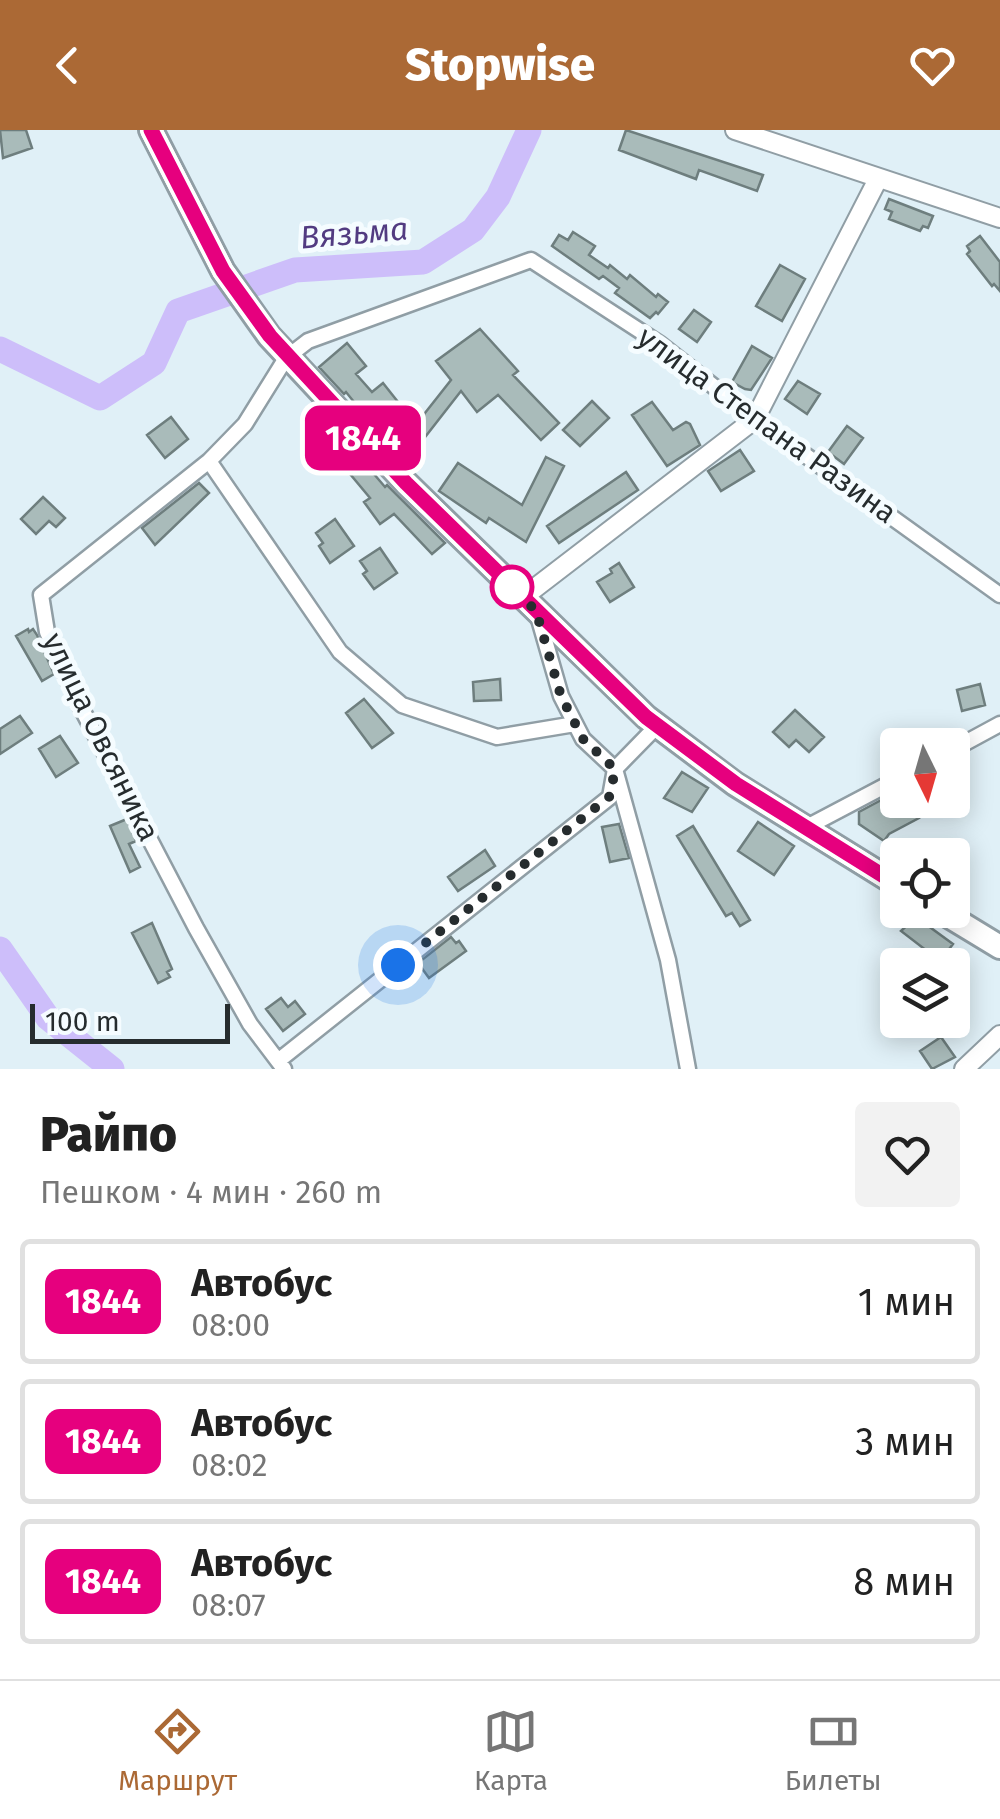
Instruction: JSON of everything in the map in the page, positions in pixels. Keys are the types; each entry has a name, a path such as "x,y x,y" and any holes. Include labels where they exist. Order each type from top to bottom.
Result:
{"main road":[{"path":"151,130 223,271 286,358 406,483 657,726 736,784 880,874"},
{"path":"968,928 1000,948"}],"street":[{"path":"735,130 1000,218"},
{"path":"688,1069 668,960 615,769 583,739 575,724 561,696 529,604 755,419 878,179"},
{"name":"улица Степана Разина","path":"286,358 308,341 531,260 660,344 755,419 1000,594"},
{"name":"улица Овсяника","path":"281,1065 250,1024 196,928 74,694 48,632 41,595 209,462 244,424 286,358"},
{"path":"209,462 340,652 402,705 496,737 575,724"},
{"path":"970,740 1000,724"},
{"path":"281,1065 610,796 615,769 657,726"},
{"path":"805,828 880,788"},
{"path":"964,1069 1000,1035"}],"building":[{"path":"0,130 26,130 32,148 3,158"},
{"path":"626,130 763,175 757,191 699,170 696,179 619,150"},
{"path":"889,199 933,216 928,228 923,226 920,231 889,219 892,212 885,209"},
{"path":"573,232 595,246 589,255 627,279 630,275 668,302 658,314 650,318 615,293 619,288 603,276 599,279 552,246 559,235 568,240"},
{"path":"980,236 1000,262 1000,291 967,254 967,246"},
{"path":"780,265 805,279 782,321 756,306"},
{"path":"694,310 711,322 697,342 679,329"},
{"path":"480,329 518,371 513,375 559,423 541,440 498,395 477,412 461,391 422,441 410,432 451,380 436,361"},
{"path":"347,343 366,366 356,374 372,392 383,383 402,407 375,428 319,367"},
{"path":"752,346 772,358 751,390 732,382"},
{"path":"798,381 820,394 807,414 785,399"},
{"path":"592,401 609,418 580,446 563,430"},
{"path":"652,402 673,430 686,422 690,424 700,445 667,466 632,415"},
{"path":"171,417 188,439 165,458 147,435"},
{"path":"333,426 385,487 445,543 432,554 394,514 380,524 364,502 370,498 340,462 336,465 315,441"},
{"path":"847,426 863,438 844,464 828,452"},
{"path":"740,450 754,471 721,491 708,471"},
{"path":"546,457 564,466 526,542 489,518 486,523 439,491 458,463 522,505"},
{"path":"626,472 638,490 559,543 547,526"},
{"path":"199,483 209,493 155,545 142,528"},
{"path":"43,497 65,518 56,527 49,521 36,534 21,519"},
{"path":"335,519 354,546 330,563 316,533"},
{"path":"380,548 397,573 374,589 363,574 367,571 360,561"},
{"path":"619,563 634,587 610,602 597,582"},
{"path":"28,629 37,635 54,674 42,681 16,636"},
{"path":"500,679 501,700 474,701 473,682"},
{"path":"980,684 985,705 962,711 957,690"},
{"path":"364,699 393,733 372,748 346,713"},
{"path":"795,710 824,737 809,752 796,740 789,747 773,732"},
{"path":"20,716 32,733 0,754 0,729"},
{"path":"60,736 78,763 56,777 39,749"},
{"path":"682,772 708,788 692,812 664,798"},
{"path":"880,801 880,818 919,818 880,838 859,824 859,812"},
{"path":"127,819 136,841 129,844 140,867 130,872 110,826"},
{"path":"758,822 794,846 774,875 738,851"},
{"path":"619,824 629,858 610,862 602,827"},
{"path":"693,826 750,920 740,926 732,913 726,916 677,836"},
{"path":"485,850 495,866 458,891 448,877"},
{"path":"152,923 172,969 167,972 170,977 158,983 132,933"},
{"path":"931,928 953,944 950,948 923,948 901,931"},
{"path":"451,937 466,951 429,978 418,963"},
{"path":"281,998 288,1007 295,1001 305,1014 283,1031 266,1009"},
{"path":"942,1038 955,1057 932,1069 920,1051"}],"waterway":[{"name":"Вязьма","path":"0,349 100,398 154,363 178,311 295,270 423,262 473,230 498,197 529,130"},
{"name":"Вязьма","path":"0,949 48,1018 112,1069"}],"bus line":[{"name":"1844","path":"151,130 223,271 286,358 406,483 646,717 736,784 880,874"}],"route":[{"path":"398,965 610,796 615,769 583,739 561,696 536,611 512,587"}]}
